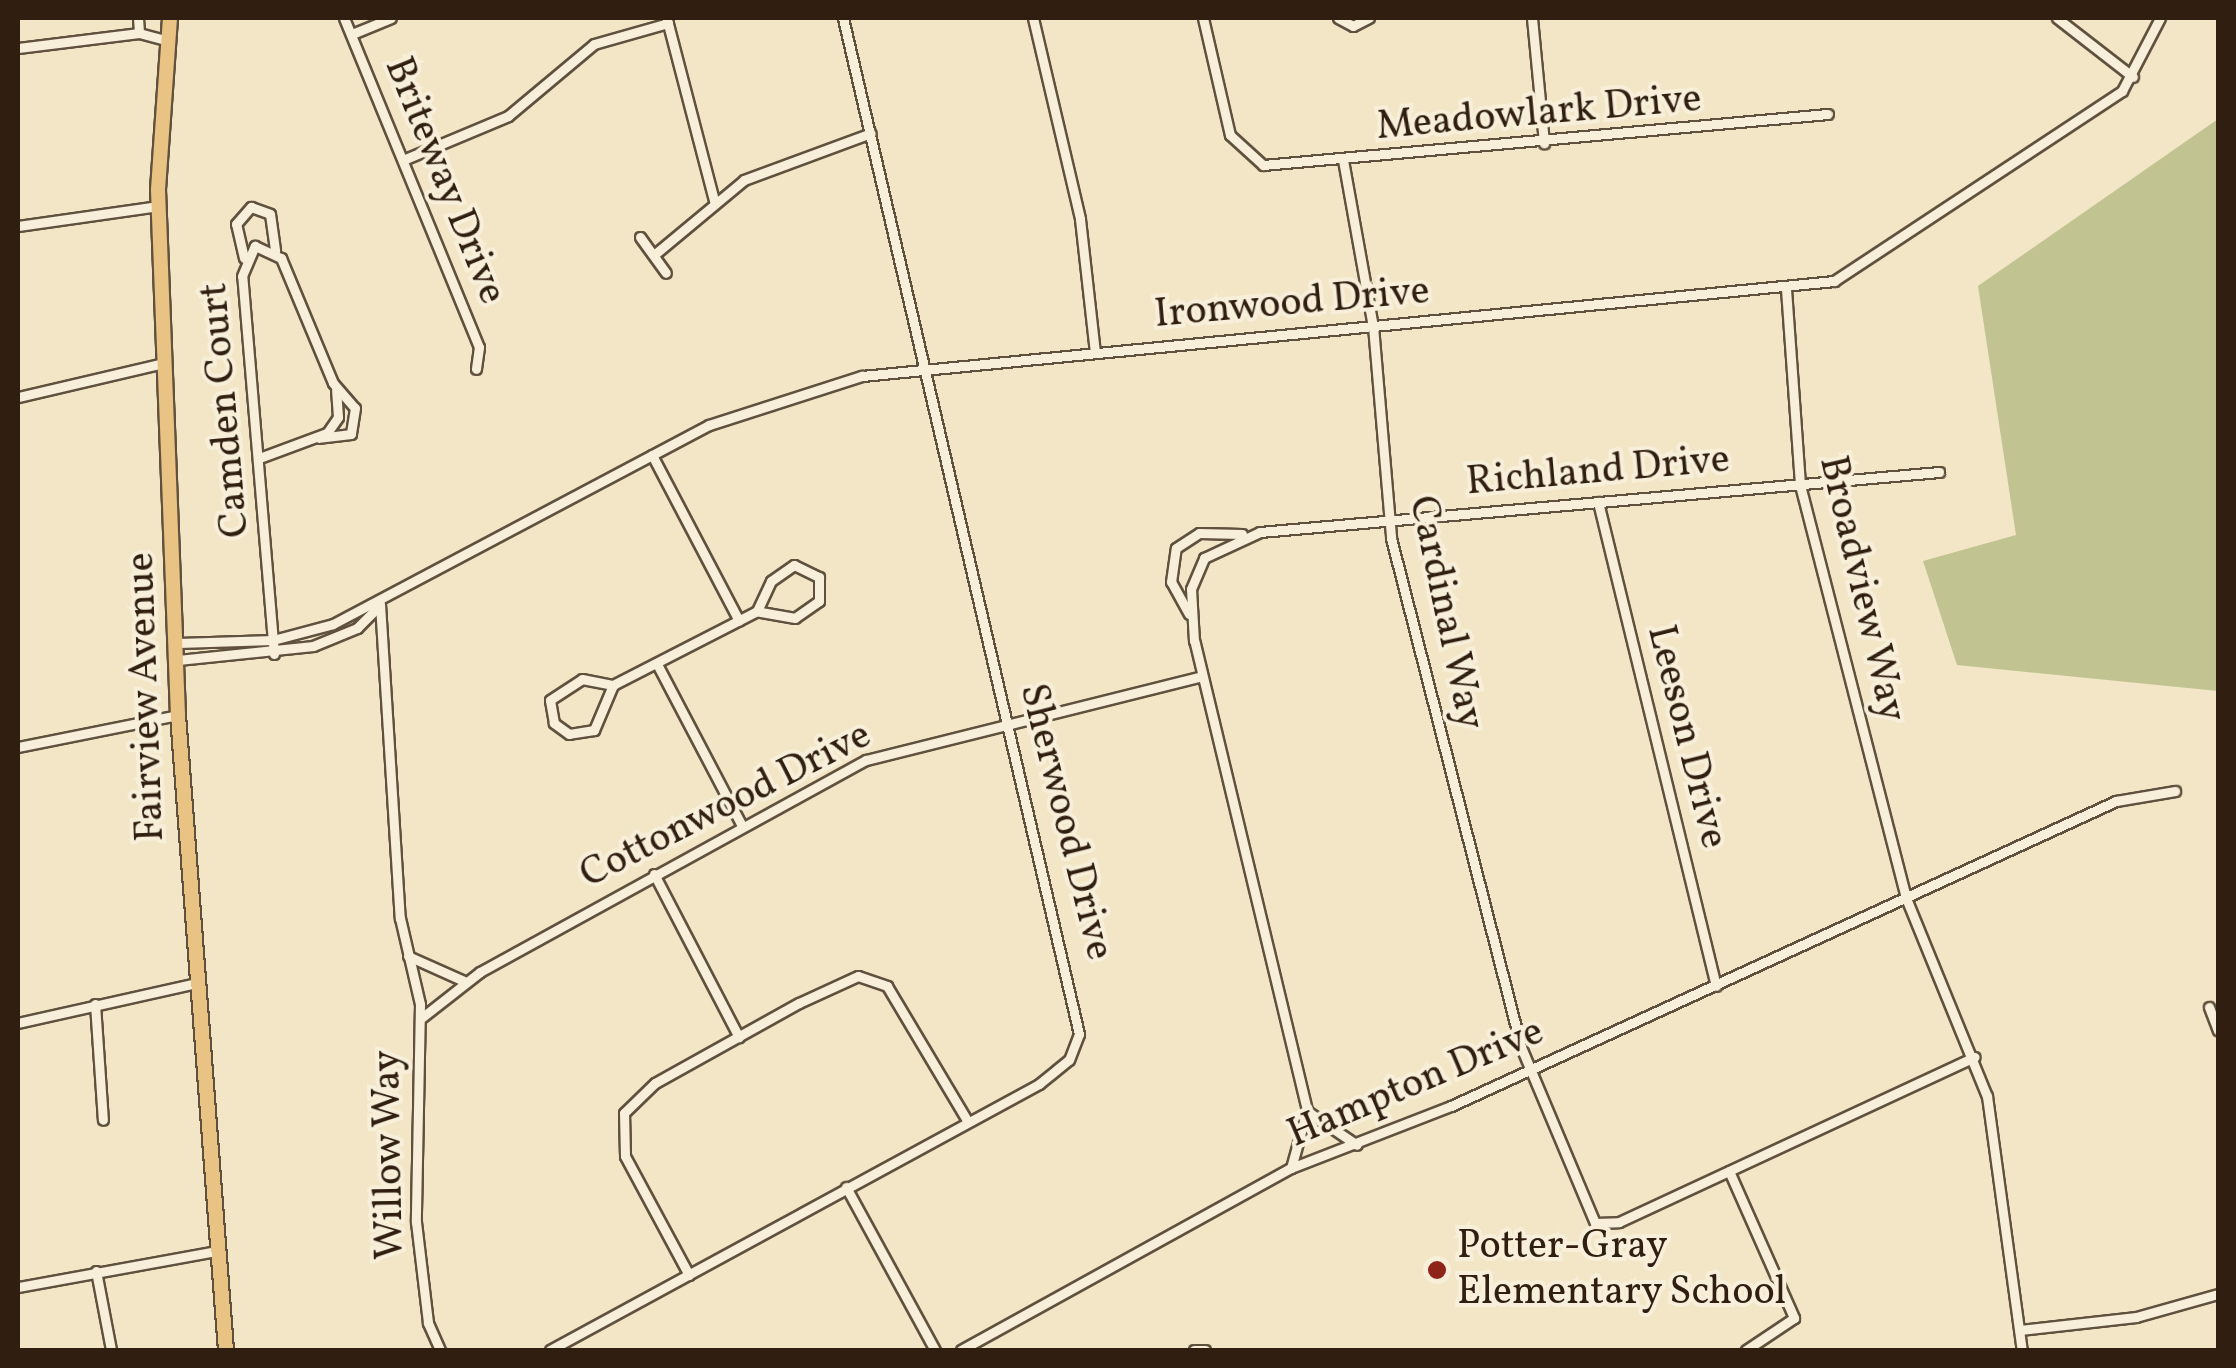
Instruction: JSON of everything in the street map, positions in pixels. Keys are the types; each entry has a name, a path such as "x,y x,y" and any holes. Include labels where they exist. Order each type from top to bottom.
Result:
{"main road":[{"name":"Fairview Avenue","path":"170,18 159,206 178,715 193,984 226,1350"}],"street":[{"path":"138,18 139,33"},
{"name":"Briteway Drive","path":"344,18 479,348 476,369"},
{"path":"352,34 391,18"},
{"name":"Sherwood Drive","path":"550,1350 1039,1084 1069,1060 1079,1034 928,366 842,18"},
{"path":"1033,18 1080,219 1095,352"},
{"name":"Meadowlark Drive","path":"1202,18 1230,135 1254,162 1343,160 1544,144 1828,114"},
{"path":"1338,18 1353,26 1369,18"},
{"path":"1532,18 1544,144"},
{"path":"2058,18 2133,78 2160,18"},
{"path":"403,160 508,116 594,44 667,20 714,202"},
{"path":"18,48 139,33 168,41"},
{"name":"Ironwood Drive","path":"178,660 274,654 334,640 380,604 727,416 928,366 1786,289 1851,273 2133,78"},
{"path":"655,254 714,202 775,165 871,134"},
{"name":"Cardinal Way","path":"1343,160 1373,326 1388,521 1529,1070 1599,1227 1728,1170"},
{"path":"18,226 159,206"},
{"path":"244,258 236,224 251,207 270,214 275,251"},
{"path":"640,237 666,273"},
{"name":"Camden Court","path":"274,654 244,258 258,245 275,251 333,383 357,422 345,437 319,438"},
{"name":"Broadview Way","path":"1786,289 1800,485 1906,898 1975,1058 2022,1350"},
{"path":"18,397 164,363"},
{"path":"262,457 319,438 338,417 333,383"},
{"path":"652,455 739,621"},
{"name":"Richland Drive","path":"1191,616 1194,578 1208,554 1246,535 1940,472"},
{"name":"Leeson Drive","path":"1598,502 1716,986"},
{"path":"1246,535 1199,533 1176,548 1171,582 1191,616 1202,676 1307,1110 1291,1168"},
{"path":"613,685 594,730 570,734 554,723 550,700 564,683 613,685 756,610 782,569 802,565 819,576 822,595 805,614 756,610"},
{"name":"Ironwood Drive","path":"178,644 273,640 380,604"},
{"name":"Willow Way","path":"380,604 408,956 420,1019 416,1222 425,1309 440,1350"},
{"path":"657,664 742,826"},
{"name":"Cottonwood Drive","path":"420,1019 464,982 742,826 884,754 1202,676"},
{"path":"18,747 178,715"},
{"name":"Hampton Drive","path":"962,1350 1291,1168 1357,1145 1529,1070 2128,796 2175,791"},
{"path":"654,874 739,1036"},
{"path":"408,956 464,982"},
{"path":"689,1275 625,1156 621,1122 636,1096 739,1036 848,979 876,980 900,1000 968,1122"},
{"path":"18,1022 193,984"},
{"path":"94,1004 104,1120"},
{"path":"2209,1007 2218,1030"},
{"path":"1746,1350 1794,1318 1728,1170 1975,1058"},
{"path":"1307,1110 1357,1145"},
{"path":"846,1187 935,1350"},
{"path":"18,1288 217,1251"},
{"path":"96,1271 110,1350"},
{"path":"2020,1330 2149,1315 2218,1294"}],"green space":[{"path":"2218,119 2218,691 1957,665 1923,561 2016,535 1978,286"}],"place":[{"name":"Potter-Gray Elementary School","path":"1437,1270"}]}
